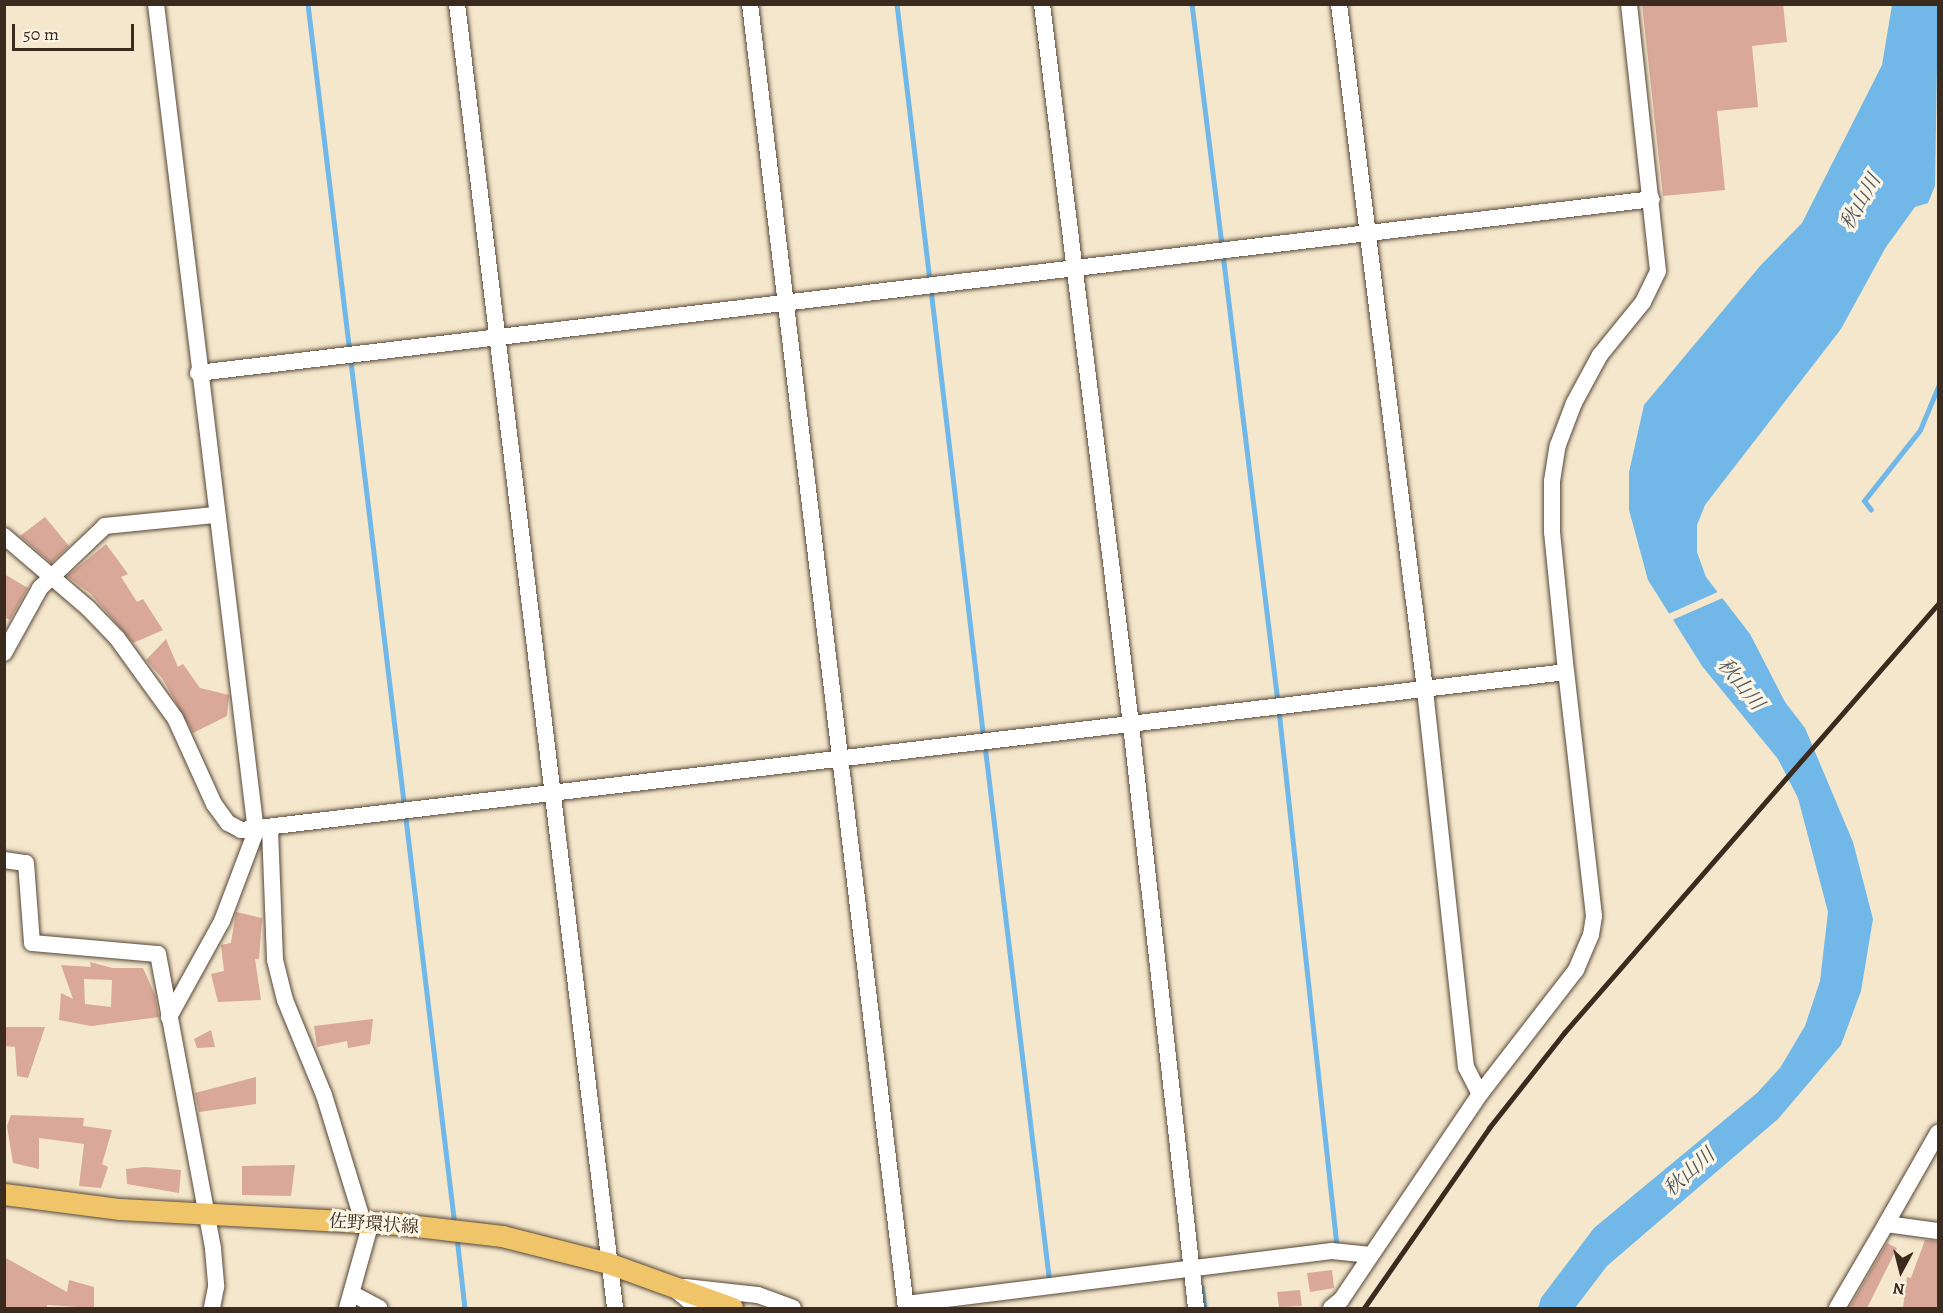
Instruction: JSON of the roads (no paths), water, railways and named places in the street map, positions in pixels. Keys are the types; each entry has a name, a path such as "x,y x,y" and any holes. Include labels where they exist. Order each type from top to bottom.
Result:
{"main road":[{"name":"佐野環状線","path":"4,1194 204,1216 367,1222 501,1236 608,1263 732,1308"}],"street":[{"path":"156,4 216,515 263,830 274,960 285,1000 324,1095 367,1222 350,1301 380,1308"},
{"path":"457,4 615,1308"},
{"path":"750,4 906,1306 1332,1251 1371,1255"},
{"path":"1042,4 1072,265 1131,725 1196,1308"},
{"path":"1339,4 1425,690 1466,1067 1480,1094"},
{"path":"1331,1308 1371,1255 1480,1094 1576,970 1592,935 1594,916 1552,532 1552,481 1558,445 1600,355 1626,325 1656,278 1657,244 1629,4"},
{"path":"198,373 1072,265 1652,199"},
{"path":"4,653 49,577 105,526 216,515"},
{"path":"4,536 49,577 88,608 150,680 174,718 214,804 228,823 242,830 263,830 841,758 1566,672"},
{"path":"169,1017 222,921 263,830"},
{"path":"4,860 26,863 32,943 158,954 216,1287 212,1308"},
{"path":"1837,1308 1938,1133"},
{"path":"1886,1224 1938,1232"},
{"path":"672,1286 698,1308"},
{"path":"672,1286 749,1293 793,1308"}],"water":[{"name":"秋山川","path":"1892,5 1938,5 1935,186 1928,203 1915,207 1886,247 1841,329 1705,505 1697,525 1697,552 1706,577 1750,634 1785,702 1805,728 1853,842 1873,919 1861,991 1841,1045 1778,1119 1607,1266 1575,1308 1538,1308 1541,1298 1594,1228 1757,1093 1780,1068 1805,1026 1820,981 1828,912 1798,798 1778,759 1702,666 1648,580 1629,510 1629,472 1644,405 1760,266 1802,223 1882,65"}],"waterway":[{"path":"308,4 455,1225"},
{"path":"897,4 930,281"},
{"path":"1192,4 1222,246"},
{"path":"1223,254 1278,701"},
{"path":"931,289 984,737"},
{"path":"1871,510 1864,501 1920,430 1938,387"},
{"path":"1279,710 1337,1246"},
{"path":"985,745 1049,1276"},
{"path":"457,1237 465,1308"},
{"path":"1202,1287 1205,1308"}],"railway":[{"path":"1364,1308 1489,1128 1564,1033 1938,604"}]}
